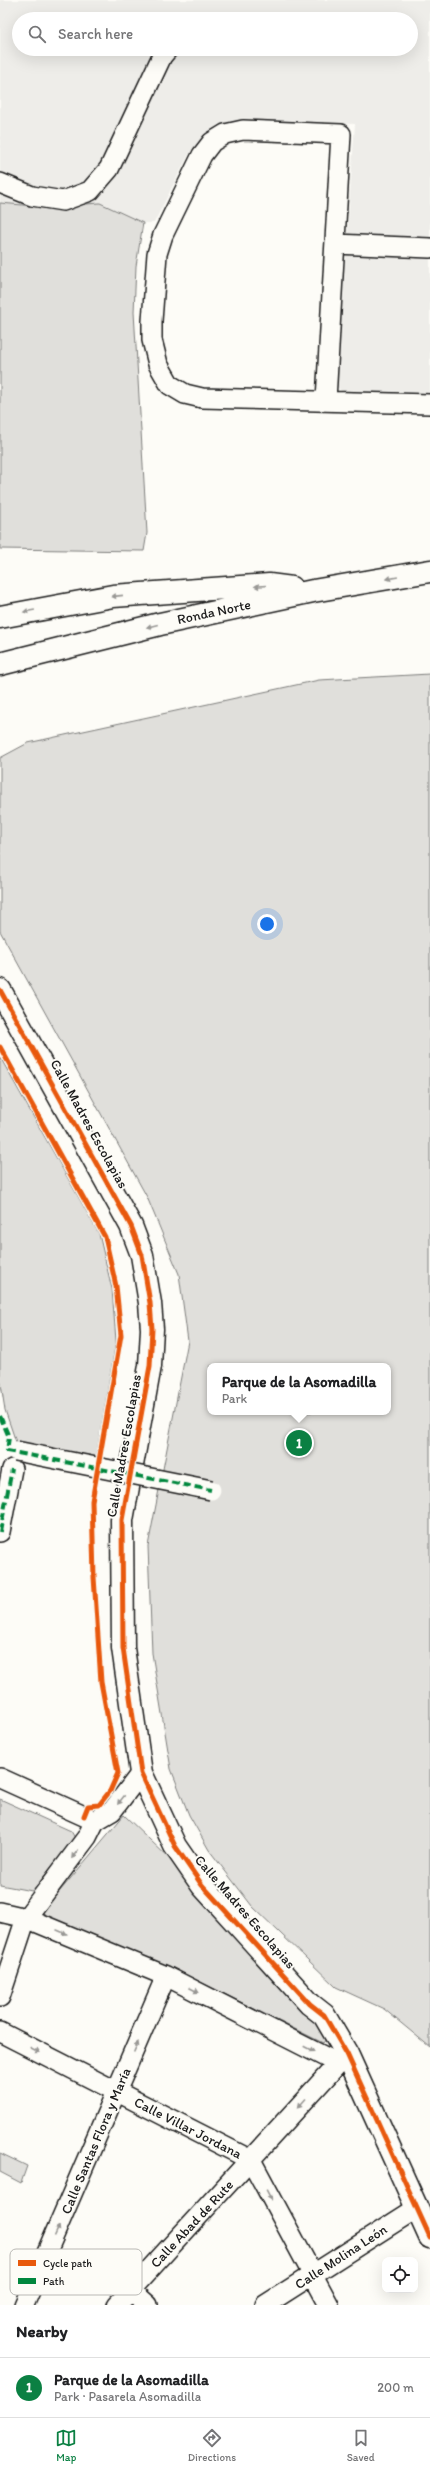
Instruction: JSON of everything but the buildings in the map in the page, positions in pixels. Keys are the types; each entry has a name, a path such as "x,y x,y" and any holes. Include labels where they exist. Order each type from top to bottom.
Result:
{"main road":[{"name":"Ronda Norte","path":"8,662 160,624 313,590 430,570"},
{"path":"0,617 113,596 269,585 313,590"},
{"name":"Calle Madres Escolapias","path":"0,990 131,1226 142,1255 150,1303 150,1366 122,1520 123,1648 141,1773 175,1846 202,1885 310,2004 324,2015 342,2059 430,2237"}],"street":[{"path":"0,183 32,196 63,201 90,192 109,169 162,56"},
{"path":"326,400 341,134 243,130 225,134 212,142 202,155 163,236 157,254 152,340 158,364 170,385 185,394 202,398 326,400 430,404"},
{"path":"335,244 430,248"},
{"path":"0,1532 14,1460 211,1490"},
{"path":"0,1996 26,1918 88,1838 95,1821 112,1811 141,1773"},
{"path":"0,1778 95,1821"},
{"path":"0,1912 26,1918 166,1976 342,2059"},
{"name":"Calle Santas Flora y María","path":"48,2249 166,1976"},
{"name":"Calle Villar Jordana","path":"0,2032 251,2160 312,2276 329,2305"},
{"name":"Calle Abad de Rute","path":"142,2278 342,2059"},
{"name":"Calle Molina León","path":"265,2305 417,2208"},
{"name":"Calle Santas Flora y María","path":"24,2305 28,2295"},
{"name":"Calle Abad de Rute","path":"117,2305 126,2295"},
{"path":"137,2295 148,2305"}],"shaded area":[{"path":"0,0 430,0 430,396 343,392 336,386 355,124 240,121 219,124 204,134 188,156 154,223 143,223 100,203 45,207 0,203"},
{"path":"0,203 45,207 100,203 143,223 136,266 134,312 147,533 144,551 0,549"},
{"path":"430,674 430,2047 384,2009 336,1987 252,1906 209,1850 189,1815 171,1769 152,1653 148,1546 188,1341 179,1274 147,1197 0,931 0,758 28,743 319,680"},
{"path":"0,1057 99,1234 112,1289 116,1341 96,1458 17,1445 5,1410 0,1378"},
{"path":"0,1799 71,1831 75,1838 32,1891 0,1885"},
{"path":"124,1815 197,1885 311,2011 326,2039 323,2043 170,1967 38,1917"},
{"path":"0,2153 27,2166 21,2183 0,2172"}],"marked path":[{"path":"0,1416 9,1437 7,1451 211,1490"},
{"path":"0,1532 12,1469"}],"cycle path":[{"path":"0,990 131,1226 142,1255 150,1303 152,1329 150,1366 122,1520 123,1648 141,1773 175,1846 202,1885 310,2004 324,2015 347,2054 430,2237"},
{"path":"0,1047 105,1237 116,1286 121,1335 92,1501 94,1577 101,1682 118,1773 110,1791 99,1805 88,1806 84,1816"}],"place":[{"name":"Parque de la Asomadilla","path":"299,1443"}]}
